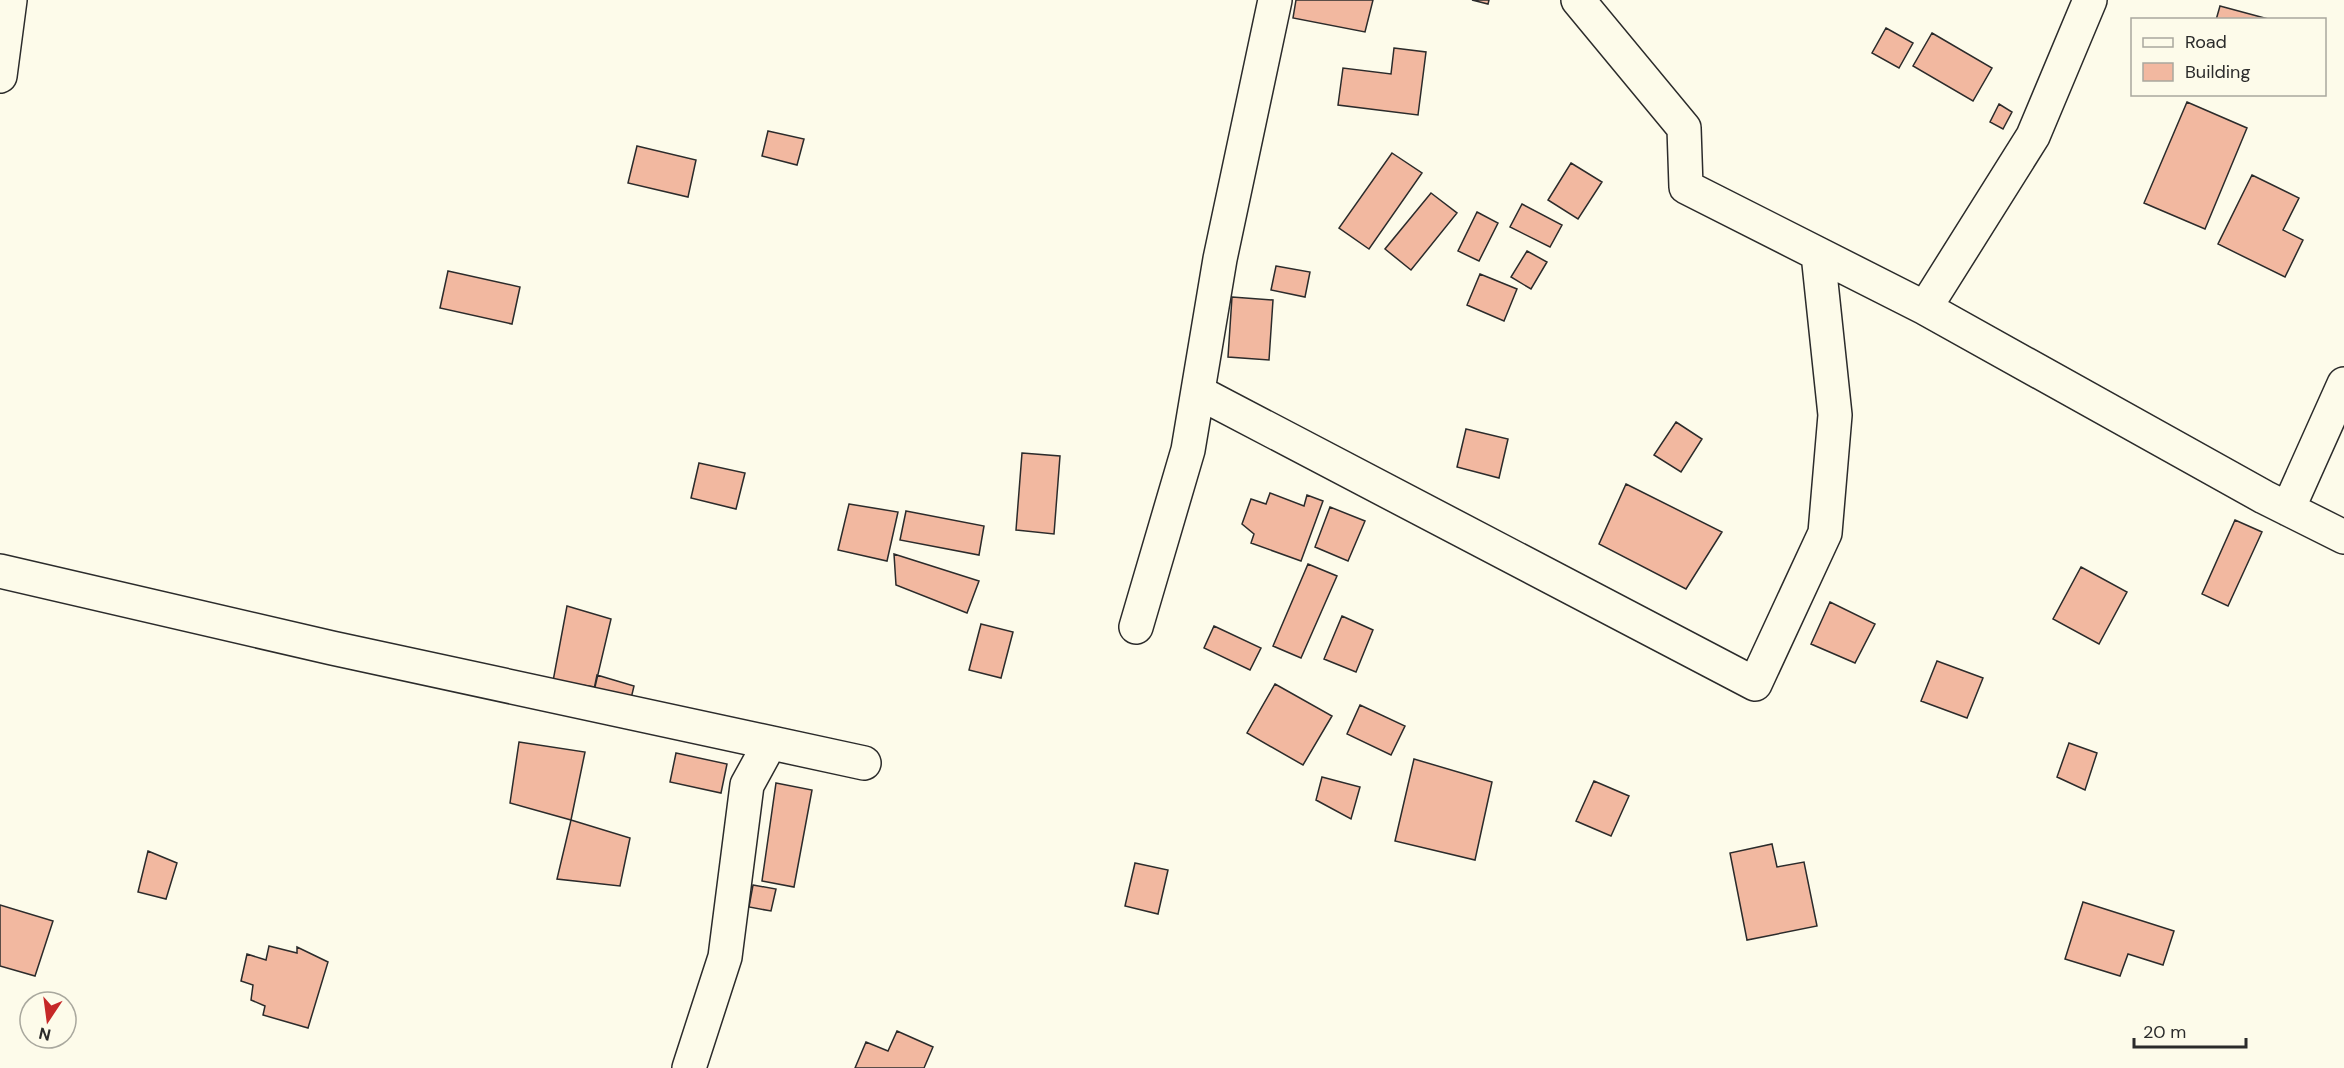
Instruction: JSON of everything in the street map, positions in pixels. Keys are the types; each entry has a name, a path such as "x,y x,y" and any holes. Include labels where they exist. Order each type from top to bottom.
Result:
{"street":[{"path":"0,76 10,0"},
{"path":"1136,627 1188,450 1220,259 1275,0"},
{"path":"1578,0 1684,128 1686,187 1925,308 2288,509 2344,537"},
{"path":"1925,308 2033,136 2090,0"},
{"path":"1198,392 1755,684 1825,533 1835,415 1818,254"},
{"path":"2288,509 2344,384"},
{"path":"0,571 332,648 864,764"},
{"path":"689,1068 725,957 747,785 770,743"}],"building":[{"path":"1296,0 1373,0 1365,32 1293,18"},
{"path":"1472,0 1489,0 1488,4"},
{"path":"2220,6 2265,18 2217,18"},
{"path":"1886,28 1913,43 1899,68 1872,53"},
{"path":"1932,33 1992,68 1973,101 1913,66"},
{"path":"1394,48 1426,52 1418,115 1338,105 1343,68 1391,74"},
{"path":"2187,102 2247,128 2205,229 2144,203"},
{"path":"1999,104 2012,112 2003,129 1990,122"},
{"path":"768,131 804,139 797,165 762,156"},
{"path":"637,146 696,160 688,197 628,183"},
{"path":"1392,153 1422,173 1369,249 1339,228"},
{"path":"1571,163 1602,182 1578,219 1548,200"},
{"path":"2252,175 2299,198 2283,230 2303,240 2285,277 2218,244"},
{"path":"1431,193 1457,213 1411,270 1385,249"},
{"path":"1522,204 1562,225 1550,247 1510,227"},
{"path":"1477,212 1498,223 1479,261 1458,251"},
{"path":"1527,251 1547,262 1531,289 1511,277"},
{"path":"1276,266 1310,272 1305,297 1271,290"},
{"path":"448,271 520,287 512,324 440,308"},
{"path":"1480,274 1517,289 1504,321 1467,305"},
{"path":"1232,297 1273,300 1269,360 1228,357"},
{"path":"1676,422 1702,439 1681,472 1654,455"},
{"path":"1466,429 1508,439 1499,478 1457,467"},
{"path":"1022,453 1060,456 1054,534 1016,530"},
{"path":"699,463 745,473 736,509 691,498"},
{"path":"1626,484 1722,532 1686,589 1599,544"},
{"path":"1270,493 1304,506 1307,495 1323,501 1301,561 1251,543 1254,534 1242,524 1251,499 1266,504"},
{"path":"849,504 898,512 887,561 838,550"},
{"path":"1330,507 1365,521 1348,561 1315,547"},
{"path":"906,511 984,526 979,555 900,540"},
{"path":"2235,520 2262,532 2228,606 2202,594"},
{"path":"894,554 979,581 967,613 896,585"},
{"path":"1308,564 1337,576 1301,658 1273,646"},
{"path":"2081,567 2127,592 2099,644 2053,619"},
{"path":"1830,602 1875,624 1855,663 1811,644"},
{"path":"567,606 611,619 595,687 553,681"},
{"path":"1342,616 1373,630 1356,672 1324,659"},
{"path":"981,624 1013,632 1001,678 969,670"},
{"path":"1214,626 1261,648 1250,670 1204,648"},
{"path":"1937,661 1983,678 1967,718 1921,701"},
{"path":"597,675 634,686 629,707 592,699"},
{"path":"1275,684 1332,716 1303,765 1247,733"},
{"path":"1360,705 1405,726 1391,755 1347,734"},
{"path":"519,742 585,752 571,820 510,803"},
{"path":"2069,743 2097,753 2085,790 2057,777"},
{"path":"676,753 727,764 721,793 670,782"},
{"path":"1414,759 1492,782 1475,860 1395,841"},
{"path":"1322,777 1360,787 1351,819 1316,800"},
{"path":"1594,781 1629,796 1611,836 1576,821"},
{"path":"776,783 812,790 794,887 762,881"},
{"path":"571,820 630,838 620,886 557,879"},
{"path":"1772,844 1777,867 1804,862 1817,926 1747,940 1730,853"},
{"path":"148,851 177,863 166,899 138,892"},
{"path":"1135,863 1168,870 1158,914 1125,906"},
{"path":"753,885 776,889 771,911 749,907"},
{"path":"2083,902 2174,931 2163,965 2128,954 2120,976 2065,959"},
{"path":"0,905 53,921 35,976 0,966"},
{"path":"269,946 297,953 297,947 328,962 308,1028 263,1015 265,1006 251,1000 253,985 241,981 247,954 266,960"},
{"path":"897,1031 933,1047 924,1068 855,1068 866,1042 888,1051"}]}
